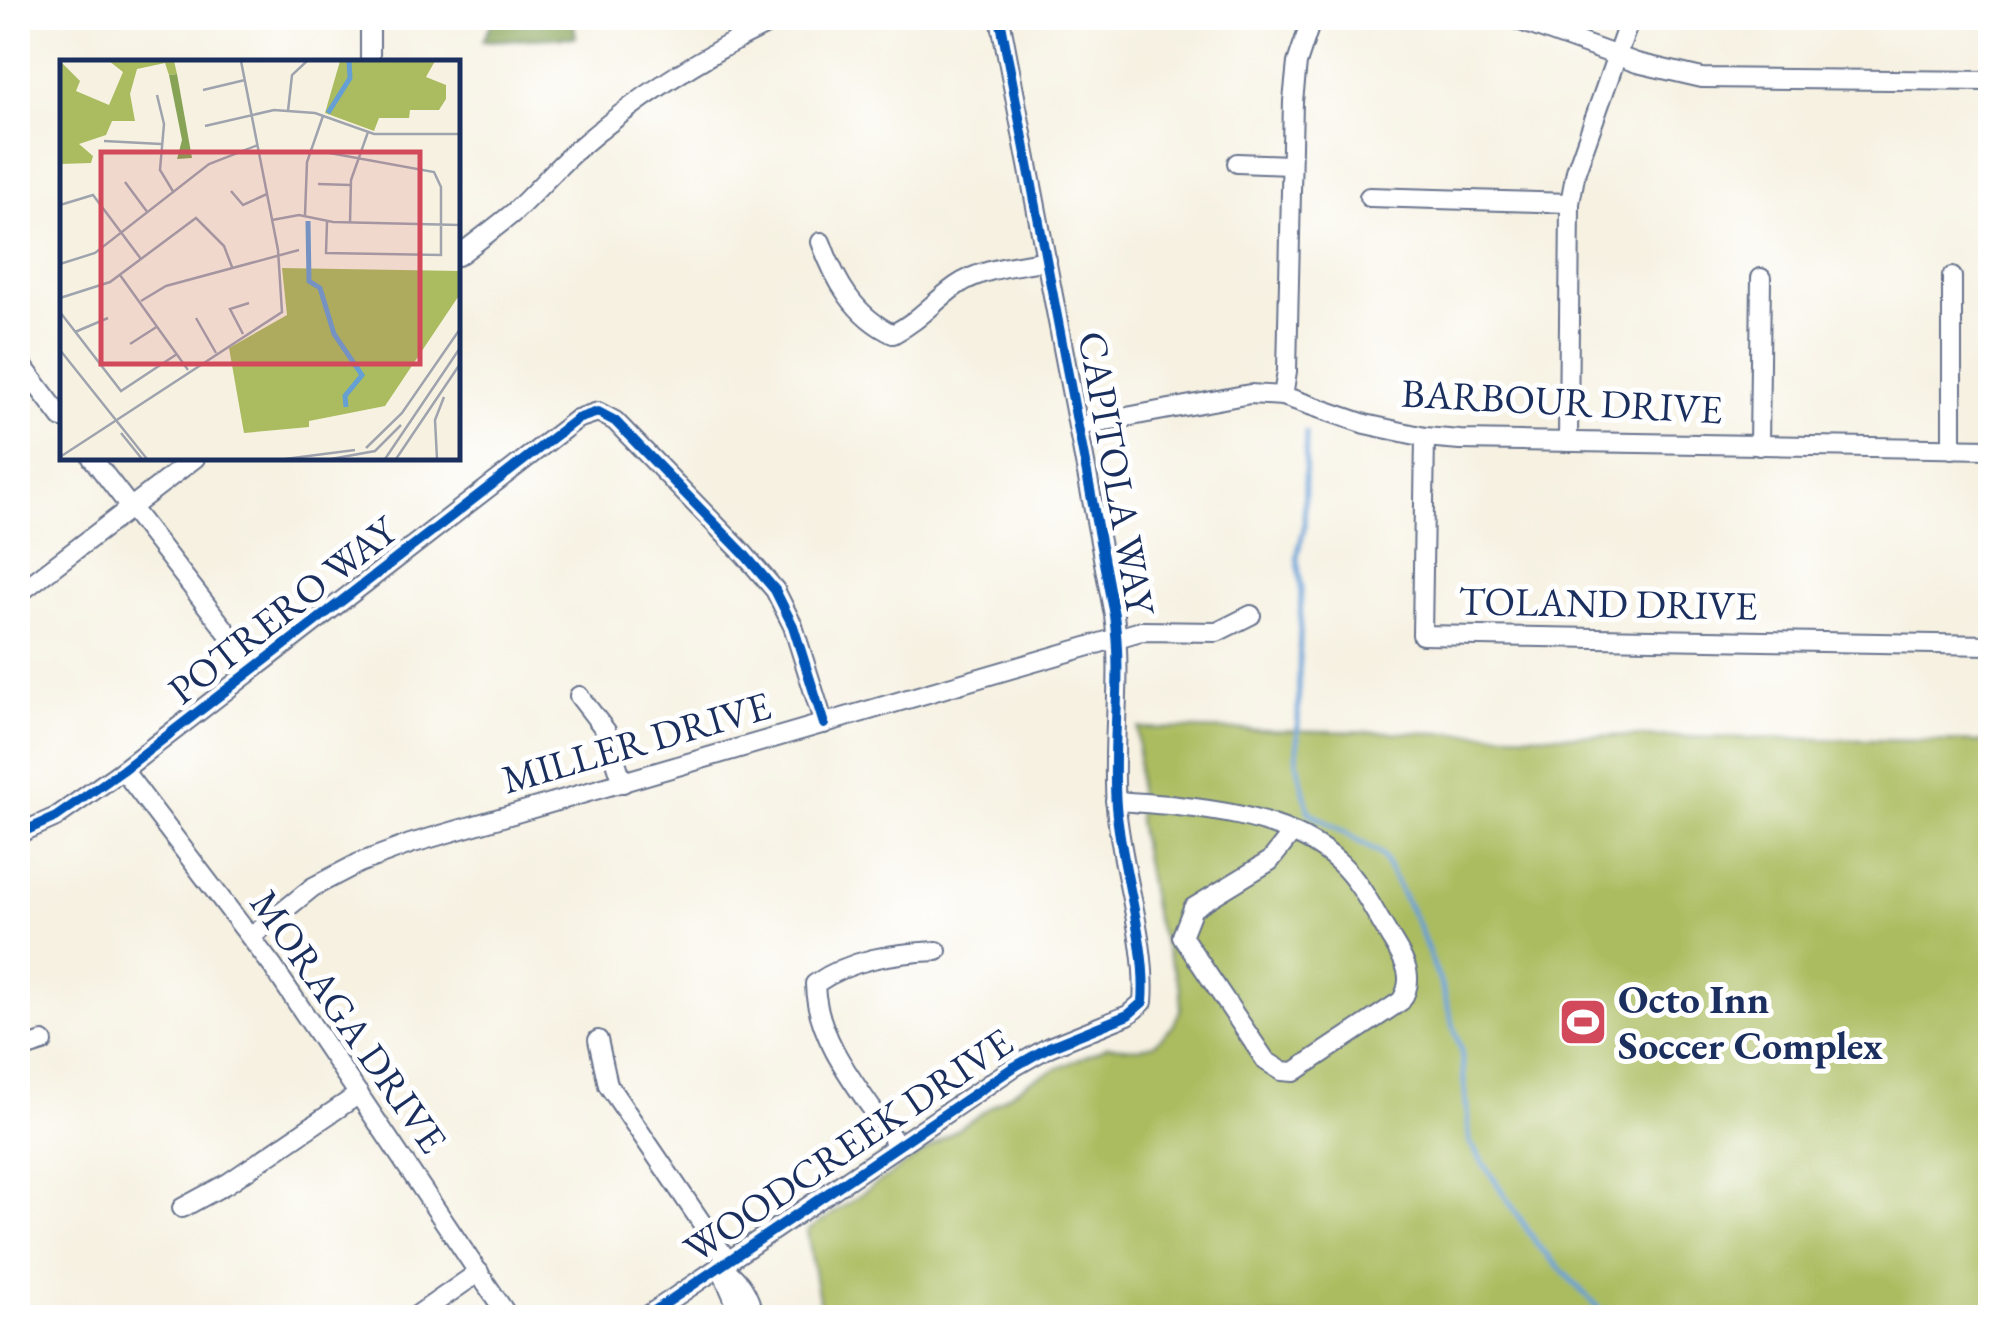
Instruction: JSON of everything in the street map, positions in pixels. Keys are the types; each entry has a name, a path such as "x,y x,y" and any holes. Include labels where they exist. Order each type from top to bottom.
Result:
{"street":[{"path":"370,18 370,60"},
{"path":"460,253 513,213 572,154 628,110 683,70 781,18"},
{"name":"CAPITOLA WAY","path":"1000,18 1117,638 1116,801 1120,848 1145,985 1144,1002"},
{"path":"1283,396 1297,62 1312,18"},
{"path":"1512,18 1616,55 1702,78 1990,81"},
{"path":"1568,442 1570,203 1576,171 1630,18"},
{"path":"1237,162 1290,165"},
{"path":"1369,197 1570,203"},
{"path":"821,242 836,282 875,326 893,334 918,321 956,286 972,278 989,270 1046,260"},
{"path":"1952,277 1952,449"},
{"path":"1759,446 1761,278"},
{"path":"18,360 60,415"},
{"name":"BARBOUR DRIVE","path":"1078,426 1225,398 1283,396 1365,424 1425,438 1990,450"},
{"name":"POTRERO WAY","path":"18,834 56,817 123,770 578,419 598,412 616,421 775,590 793,626 824,724"},
{"name":"TOLAND DRIVE","path":"1425,438 1422,634 1990,645"},
{"path":"94,460 255,668"},
{"path":"18,594 192,460"},
{"name":"MILLER DRIVE","path":"252,937 313,887 358,863 410,844 1141,631 1217,632 1252,615"},
{"path":"579,696 606,731 623,783"},
{"name":"MORAGA DRIVE","path":"123,770 252,937 509,1318"},
{"path":"1116,801 1243,817 1292,834 1323,848 1353,877 1407,966 1410,978 1401,1001 1294,1072 1282,1071 1266,1061 1182,936 1193,908 1270,860 1292,834"},
{"path":"897,1145 832,1044 816,1007 815,984 834,972 893,953 936,952"},
{"name":"WOODCREEK DRIVE","path":"644,1318 1014,1068 1050,1047 1128,1014 1144,1002"},
{"path":"598,1040 608,1085 750,1298 754,1318"},
{"path":"18,1050 43,1042"},
{"path":"182,1208 228,1183 359,1094"},
{"path":"724,1263 727,1288 740,1318"},
{"path":"412,1318 479,1272"}],"green space":[{"path":"494,18 573,18 576,37 483,41"},
{"name":"Octo Inn Soccer Complex","path":"1138,728 1990,742 1990,1302 1980,1317 822,1317 807,1231 1029,1081 1108,1046 1138,1048 1154,1044 1173,1026 1181,1008 1180,988 1155,918 1138,821"}],"waterway":[{"path":"1306,433 1304,529 1297,556 1301,588 1297,762 1309,812 1382,855 1419,927 1461,1050 1470,1143 1539,1247 1608,1318"}],"cycle path":[{"path":"644,1318 1014,1067 1049,1047 1128,1015 1143,1002 1142,956 1116,806 1114,615 1000,18"},
{"path":"18,834 56,817 123,770 577,419 598,412 615,421 775,590 793,626 824,724"}],"place":[{"name":"Octo Inn Soccer Complex","path":"1583,1022"}]}
